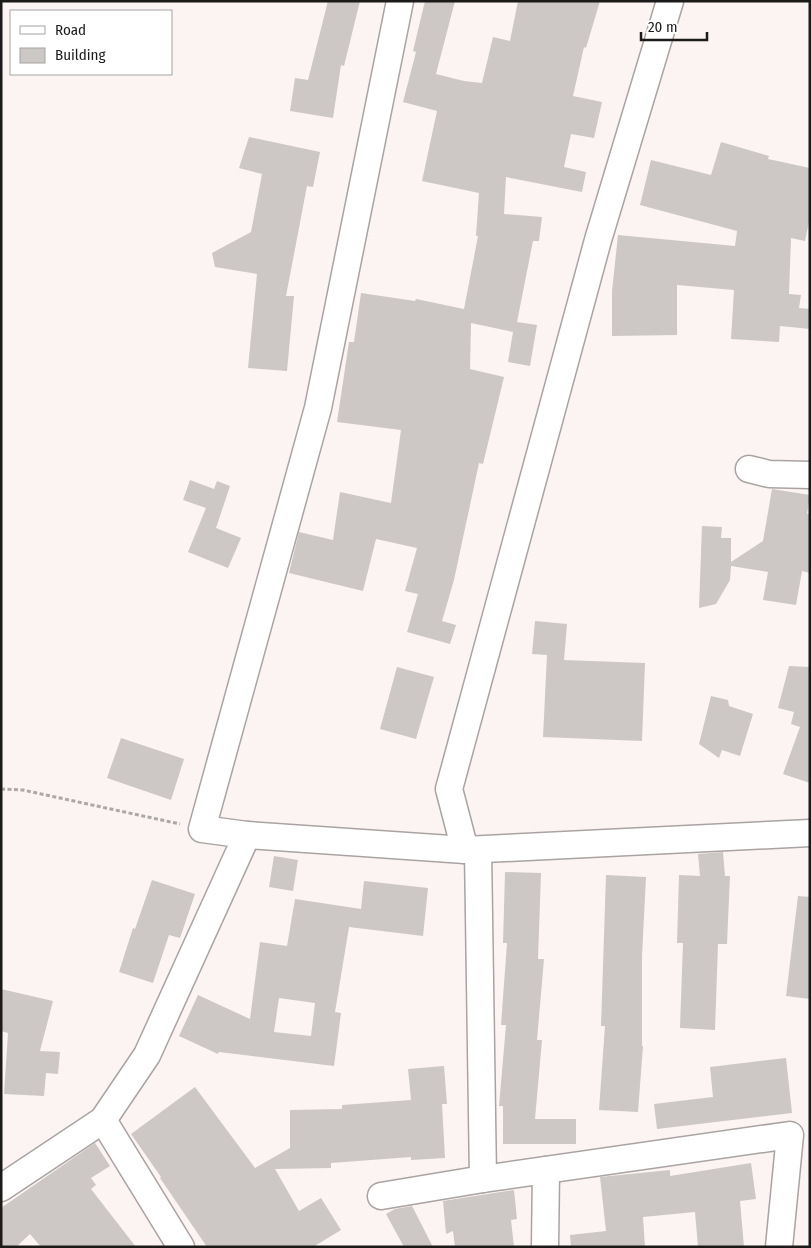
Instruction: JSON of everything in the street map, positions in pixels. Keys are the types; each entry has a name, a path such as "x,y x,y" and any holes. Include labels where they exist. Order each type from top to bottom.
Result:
{"street":[{"path":"400,1 318,408 202,829 247,835 471,850 810,833"},
{"path":"483,1179 471,850 449,790 598,240 670,1"},
{"path":"749,469 769,474 810,475"},
{"path":"1,1188 103,1120 147,1054 247,835"},
{"path":"103,1120 181,1247"},
{"path":"382,1196 483,1179 790,1135 779,1247"},
{"path":"545,1247 546,1170"}],"path":[{"path":"1,789 23,790 202,829"}],"building":[{"path":"328,1 360,1 344,66 341,65 333,118 290,111 295,78 308,80"},
{"path":"425,1 455,1 436,74 482,83 493,37 510,41 518,1 600,1 586,48 584,47 573,96 602,102 594,138 571,134 564,167 586,172 582,192 506,177 504,214 542,217 539,241 533,241 517,322 537,325 530,366 508,362 513,332 471,323 470,369 504,377 483,464 479,463 454,580 442,621 456,625 450,644 407,632 418,594 405,591 417,548 376,539 363,591 289,573 299,532 333,540 340,492 391,503 401,430 337,422 349,342 354,342 361,293 415,301 416,299 464,309 478,236 476,236 479,193 422,181 437,111 403,102 416,52 413,51"},
{"path":"249,137 320,152 313,187 307,186 286,296 294,296 287,371 248,368 257,274 215,267 212,253 251,232 262,174 239,168"},
{"path":"721,142 769,156 768,159 810,168 810,217 805,241 791,238 789,294 801,295 799,308 810,309 810,329 780,326 779,342 731,339 734,290 677,285 677,335 612,336 612,291 618,235 735,246 737,231 640,205 651,160 711,175"},
{"path":"190,480 214,489 217,481 230,486 216,528 241,538 228,568 188,552 206,508 183,500"},
{"path":"772,489 810,495 807,514 810,514 810,573 802,571 796,605 763,600 768,572 731,566 730,580 716,604 699,608 702,526 722,527 721,538 731,538 731,562 763,541"},
{"path":"535,621 567,624 564,660 645,663 642,741 543,737 547,655 532,654"},
{"path":"789,666 810,667 810,783 783,774 800,727 791,724 794,712 778,708"},
{"path":"397,667 434,677 416,739 380,729"},
{"path":"711,696 728,700 729,706 753,714 740,756 722,750 719,758 699,744"},
{"path":"121,738 184,759 171,800 107,778"},
{"path":"723,852 725,876 730,876 727,944 718,944 715,1030 680,1028 683,943 677,943 679,875 700,876 698,854"},
{"path":"274,856 298,860 293,891 269,887"},
{"path":"505,872 541,873 538,959 544,959 537,1040 542,1040 535,1119 576,1119 576,1144 503,1144 503,1106 499,1106 506,1025 501,1025 507,943 503,943"},
{"path":"606,875 646,877 642,956 643,1046 638,1112 599,1110 605,1026 601,1026"},
{"path":"152,880 195,894 180,938 169,935 153,983 119,972 133,928 135,929"},
{"path":"364,881 428,888 423,936 349,927 335,1012 341,1013 334,1066 219,1052 218,1054 179,1036 198,995 250,1019 260,942 287,946 295,899 361,909","holes":["279,998 315,1003 311,1036 274,1032"]},
{"path":"798,896 810,897 810,999 786,996"},
{"path":"1,989 53,1001 40,1051 60,1052 58,1074 46,1073 44,1096 4,1094 8,1033 1,1031"},
{"path":"786,1058 792,1113 657,1129 654,1104 713,1097 710,1067"},
{"path":"444,1066 447,1104 442,1104 445,1158 411,1160 411,1157 331,1163 331,1168 275,1169 299,1211 321,1198 341,1230 313,1247 207,1247 131,1134 195,1087 255,1168 290,1148 290,1110 342,1109 342,1105 411,1100 408,1069"},
{"path":"95,1143 110,1166 91,1178 96,1185 91,1189 136,1247 41,1247 30,1234 16,1247 1,1247 1,1208"},
{"path":"751,1163 756,1199 740,1201 744,1247 698,1247 695,1212 643,1217 645,1247 571,1247 570,1235 606,1231 600,1177 670,1170 670,1176"},
{"path":"514,1190 517,1219 511,1220 514,1247 455,1247 453,1231 446,1234 443,1201"},
{"path":"412,1206 433,1247 404,1247 386,1214 395,1209"}]}
